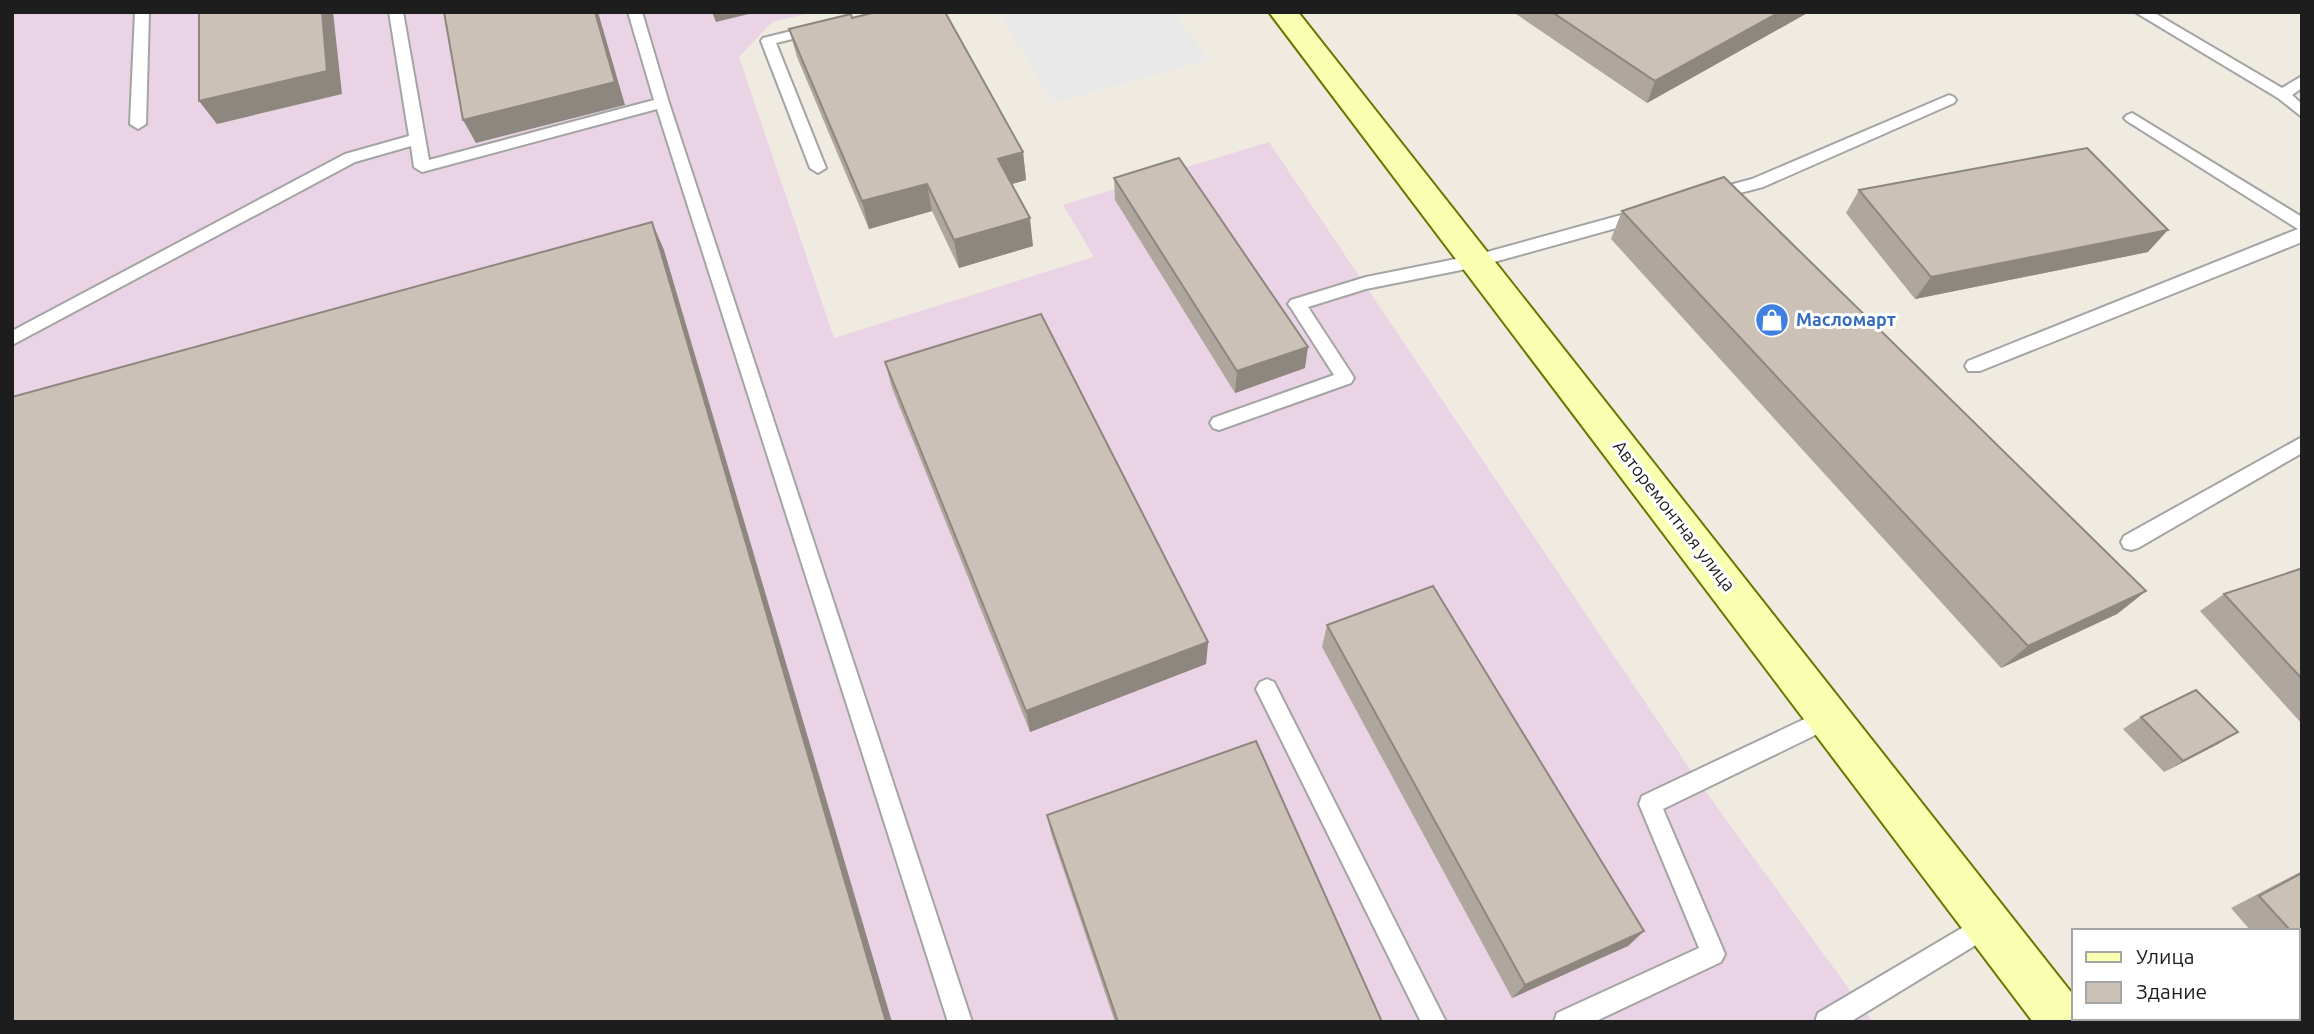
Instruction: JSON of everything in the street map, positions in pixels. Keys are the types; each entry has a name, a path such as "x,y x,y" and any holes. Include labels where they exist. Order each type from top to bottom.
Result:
{"street":[{"name":"Авторемонтная улица","path":"1283,12 2064,1022"}],"lane":[{"path":"138,124 142,12"},
{"path":"396,12 422,166 662,103"},
{"path":"635,12 662,103 960,1022"},
{"path":"2142,12 2283,95 2302,112"},
{"path":"818,168 768,41 835,25"},
{"path":"2283,95 2302,81"},
{"path":"1692,201 1757,183 1949,100"},
{"path":"2132,117 2302,225"},
{"path":"12,339 350,158 418,139"},
{"path":"1219,423 1345,378 1297,304 1366,283 1476,261 1665,209"},
{"path":"1974,366 2297,238 2302,233"},
{"path":"2131,542 2302,444"},
{"path":"1267,690 1434,1022"},
{"path":"1566,1022 1713,954 1650,804 1830,717"},
{"path":"1827,1022 1989,924"}],"shaded area":[{"path":"12,12 814,12 772,22 739,57 834,338 1094,257 1063,205 1269,142 1698,781 1873,1022 12,1022"},
{"path":"999,12 1174,12 1209,60 1053,103"}],"building":[{"path":"199,12 322,12 327,71 199,101"},
{"path":"444,12 595,12 615,82 463,120"},
{"path":"876,12 945,12 1023,152 998,159 1030,218 954,240 927,184 862,201 789,29 851,14 852,18"},
{"path":"1552,12 1780,12 1655,81"},
{"path":"2087,148 2168,230 1931,277 1859,190"},
{"path":"1179,158 1308,347 1237,371 1114,178"},
{"path":"1724,177 2146,591 2028,646 1622,211"},
{"path":"652,222 886,1022 12,1022 12,397"},
{"path":"1041,314 1208,642 1026,711 885,362"},
{"path":"2300,569 2302,571 2302,679 2224,594"},
{"path":"1433,586 1644,931 1525,985 1327,625"},
{"path":"2196,690 2238,732 2183,761 2141,717"},
{"path":"1256,741 1382,1022 1118,1022 1047,815"},
{"path":"2302,873 2302,943 2300,929 2289,929 2259,896"}],"place":[{"name":"Масломарт","path":"1772,320"}]}
